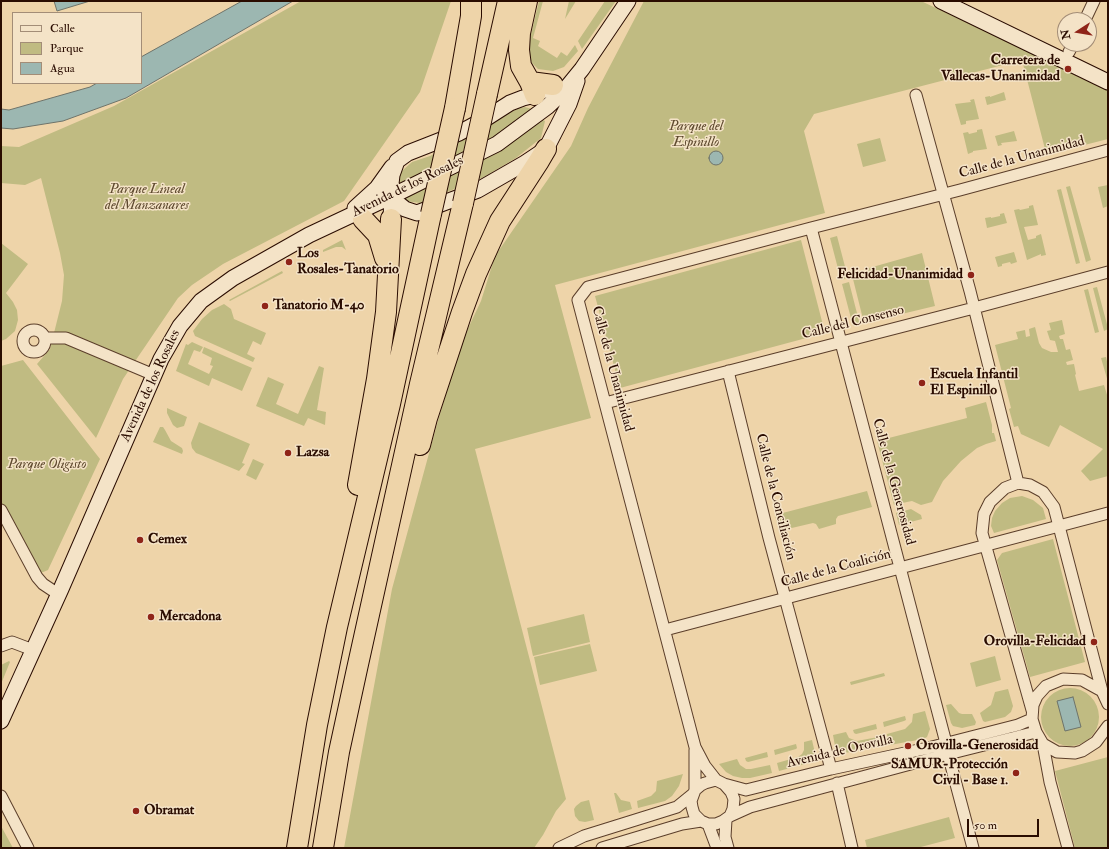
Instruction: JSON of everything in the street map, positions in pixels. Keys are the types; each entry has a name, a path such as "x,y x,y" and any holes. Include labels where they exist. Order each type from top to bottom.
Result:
{"highway":[{"path":"297,848 317,725 336,627 390,404 424,214 455,108 471,16 471,1"},
{"path":"324,848 340,752 357,668 420,384 463,203 508,1"},
{"path":"527,1 520,33 519,50 521,66 537,95 553,85"},
{"path":"357,668 393,546 427,418 462,312 476,274 500,221 540,161 549,143"},
{"path":"364,219 378,235 384,253 388,274"},
{"path":"336,627 340,582 377,379 386,312 391,219"},
{"path":"287,848 296,793 317,725"},
{"path":"334,848 340,752"}],"main road":[{"name":"Avenida de los Rosales","path":"1,721 164,352 180,326 201,301 233,278 309,235 497,144 537,95 564,91 582,69 628,1"},
{"path":"940,1 1108,82"},
{"path":"962,1 1057,42"},
{"path":"1077,52 1108,71"},
{"path":"553,85 582,69"},
{"path":"344,218 391,219 424,214 478,190 525,163 549,143 569,104 582,69"},
{"path":"344,218 377,188 397,161 408,153 459,133 510,103 523,98 537,95 552,116 549,143"},
{"path":"391,219 391,184 392,175 397,161"},
{"path":"392,196 400,205 424,214"}],"street":[{"path":"1088,12 1094,1"},
{"name":"Calle de la Unanimidad","path":"916,95 943,194"},
{"name":"Calle de la Unanimidad","path":"720,782 706,766 696,747 578,300 588,287 1108,150"},
{"path":"943,194 974,308 1018,484"},
{"name":"Calle de la Generosidad","path":"810,228 973,848"},
{"name":"Calle del Consenso","path":"605,403 1108,272"},
{"path":"45,338 66,338 154,375"},
{"name":"Calle de la Conciliación","path":"728,371 785,598 831,769"},
{"path":"1068,848 1050,782 1043,744 1036,732 982,533 983,518 990,502 1005,488 1018,484 1030,485 1043,492 1054,507 1106,696"},
{"path":"1,510 37,577 43,584 58,594"},
{"name":"Calle de la Coalición","path":"665,630 1108,513"},
{"path":"1,646 12,642 33,650"},
{"path":"1032,715 1037,696 1046,686 1064,679 1082,680 1106,696"},
{"name":"Avenida de Orovilla","path":"728,818 750,807 837,783 1018,725 1032,715"},
{"path":"1043,744 1057,752 1075,753 1082,751 1096,742 1108,726"},
{"name":"Avenida de Orovilla","path":"720,782 746,790 831,769 1036,732"},
{"name":"Calle de la Unanimidad","path":"694,792 696,747"},
{"path":"559,848 584,836 677,807 705,783 720,782 731,792 734,799 733,809 728,818 725,837 728,848"},
{"path":"837,783 852,848"},
{"path":"694,792 692,807 694,814 705,822 717,848"},
{"path":"1,796 28,848"},
{"path":"602,848 682,824 705,822 716,824 728,818"}],"green space":[{"name":"Parque Lineal del Manzanares","path":"301,1 451,1 420,92 344,201 223,264 192,285 178,298 123,379 96,438 37,364 50,349 62,301 64,275 41,178 25,185 1,183 1,146 19,147 114,106"},
{"path":"539,1 543,1 533,38 540,41 538,46 557,58 561,52 567,56 575,45 578,51 564,67 553,71 538,69 532,63 528,54 530,38"},
{"path":"569,1 576,1 565,19"},
{"path":"605,1 616,1 582,49 578,41"},
{"name":"Parque del Espinillo","path":"644,1 921,1 1108,89 1108,139 1053,153 1045,149 1022,60 814,114 804,131 825,213 555,285 591,418 475,449 566,799 556,811 534,848 344,848 392,589 437,424 462,341 481,301 495,256 571,146 588,108"},
{"path":"1004,92 1006,100 987,105 985,97 990,97"},
{"path":"974,99 979,119 966,121 966,124 961,125 955,104 971,102 970,100"},
{"path":"525,107 532,109 492,139 398,186 399,175 412,162 430,156 517,109"},
{"path":"543,120 545,121 541,138 516,158 484,177 420,203 406,201 402,198 487,157 512,142"},
{"path":"982,129 987,149 973,151 968,154 963,133 968,132 969,134"},
{"path":"1014,131 1017,141 1001,143 1002,145 998,146 995,136"},
{"path":"880,138 886,161 863,167 857,144"},
{"path":"1108,185 1108,206 1103,208 1098,187"},
{"path":"1070,186 1091,260 1086,262 1066,187"},
{"path":"1061,189 1080,263 1076,264 1057,190"},
{"path":"1033,205 1038,225 1024,227 1028,240 1036,238 1036,236 1041,234 1046,255 1041,256 1041,254 1027,260 1014,210 1029,208 1029,206"},
{"path":"1004,213 1007,223 987,228 985,218 1000,216 1000,214"},
{"path":"837,236 848,278 841,280 830,238"},
{"path":"342,240 346,250 342,247 336,247 323,252 323,250"},
{"path":"801,240 825,333 620,388 595,296"},
{"path":"1,243 28,264 6,293 17,310 18,320 15,331 6,339 1,341"},
{"path":"1014,252 1017,262 1002,264 1002,266 998,267 995,257"},
{"path":"922,253 935,306 864,323 852,275 869,270 869,268"},
{"path":"282,271 283,273 230,301 229,300"},
{"path":"849,282 860,325 853,326 842,284"},
{"path":"1097,287 1108,328 1104,331 1093,288"},
{"path":"1088,289 1099,332 1095,333 1084,290"},
{"path":"224,304 231,309 234,319 266,333 261,345 253,341 247,354 255,358 253,362 195,336 193,331 202,319 212,310"},
{"path":"1062,320 1065,334 1059,336 1060,339 1063,339 1066,350 1070,349 1073,360 1066,362 1067,365 1074,364 1079,391 1104,385 1108,398 1108,476 1090,481 1081,471 1103,449 1060,425 1049,447 1021,434 1018,426 1014,427 1009,409 1011,408 995,345 1018,339 1016,332 1025,330 1026,337 1030,336 1029,329 1035,327 1039,343 1042,348 1051,352 1058,352 1055,341 1050,340 1047,331 1051,330 1049,323"},
{"path":"192,342 203,347 200,352 194,350 188,364 209,374 213,366 210,365 212,358 202,353 204,347 252,368 242,391 212,378 209,386 176,371 186,344 188,345"},
{"path":"1106,357 1108,366 1108,382 1101,358"},
{"name":"Parque Oligisto","path":"23,360 100,459 48,570 41,573 1,502 1,366"},
{"path":"319,366 324,368 317,410 326,412 325,425 308,418 304,426 256,406 268,377 284,384 276,404 298,414"},
{"path":"986,402 992,425 992,433 994,433 996,441 977,448 961,461 943,481 932,502 921,505 912,501 894,505 877,441 967,418 965,408"},
{"path":"167,408 187,417 184,426 177,428 173,425 167,413"},
{"path":"199,422 250,444 242,463 245,464 239,471 196,453 192,448 191,443"},
{"path":"160,427 163,427 171,441 182,448 182,454 153,442"},
{"path":"253,459 264,464 256,480 246,475"},
{"path":"867,491 872,507 838,516 836,519 836,524 819,529 816,524 813,523 779,531 775,515"},
{"path":"1022,496 1033,500 1043,508 1046,519 994,533 991,526 995,511 1002,503 1010,498"},
{"path":"911,509 921,515 922,519 899,525 896,513"},
{"path":"1053,539 1085,662 1030,677 997,560 1002,553"},
{"path":"584,614 590,642 533,656 527,628"},
{"path":"590,644 597,671 540,685 534,657"},
{"path":"995,656 1001,680 976,687 970,663"},
{"path":"9,661 10,662 1,684 1,665"},
{"path":"884,673 885,676 851,685 850,682"},
{"path":"1070,688 1081,690 1094,701 1097,706 1099,717 1097,728 1086,741 1081,744 1070,746 1059,744 1046,733 1043,728 1041,717 1043,706 1054,693 1059,690"},
{"path":"1008,689 1013,706 1011,712 1005,717 985,722 983,721 980,713 991,705 995,692"},
{"path":"951,704 959,713 972,714 976,722 975,725 962,728 953,726 946,705"},
{"path":"925,711 930,729 927,737 890,745 888,743 887,734 905,729 912,722 913,714"},
{"path":"905,716 906,720 884,727 883,722"},
{"path":"876,724 877,729 856,734 853,730"},
{"path":"846,732 849,738 857,741 878,737 881,746 845,753 839,751 835,746 833,735"},
{"path":"812,740 815,753 812,761 779,771 777,763 798,757 804,750 804,742"},
{"path":"796,744 796,749 775,755 774,750"},
{"path":"767,752 768,757 748,762 746,761 745,758"},
{"path":"1108,757 1108,848 1075,848 1055,771"},
{"path":"737,759 740,765 746,769 770,765 772,773 750,778 742,778 733,776 726,772 719,764"},
{"path":"683,774 679,786 672,796 665,801 638,808 637,801 651,796 656,791 657,781"},
{"path":"614,793 616,793 621,800 630,802 632,809 619,813"},
{"path":"589,800 594,820 585,822 579,821 575,816 574,809 581,802"},
{"path":"949,817 955,838 917,848 867,848 865,840"},
{"path":"1,826 13,848 1,848"}],"water":[{"path":"54,1 90,1 57,11"},
{"path":"242,1 293,1 126,98 63,121 13,129 1,128 1,109 9,110 90,87 95,84 142,84 142,56"},
{"path":"713,151 719,151 723,155 723,161 719,165 713,165 709,161 709,155"},
{"path":"1073,697 1081,727 1065,731 1057,701"}],"place":[{"name":"Carretera de Vallecas-Unanimidad","path":"1068,69"},
{"name":"Los Rosales-Tanatorio","path":"289,262"},
{"name":"Felicidad-Unanimidad","path":"971,275"},
{"name":"Tanatorio M-40","path":"265,306"},
{"name":"Escuela Infantil El Espinillo","path":"922,383"},
{"name":"Lazsa","path":"288,453"},
{"name":"Cemex","path":"140,540"},
{"name":"Mercadona","path":"151,617"},
{"name":"Orovilla-Felicidad","path":"1094,642"},
{"name":"Orovilla-Generosidad","path":"908,746"},
{"name":"SAMUR-Protección Civil - Base 1.","path":"1016,773"},
{"name":"Obramat","path":"136,811"}]}
